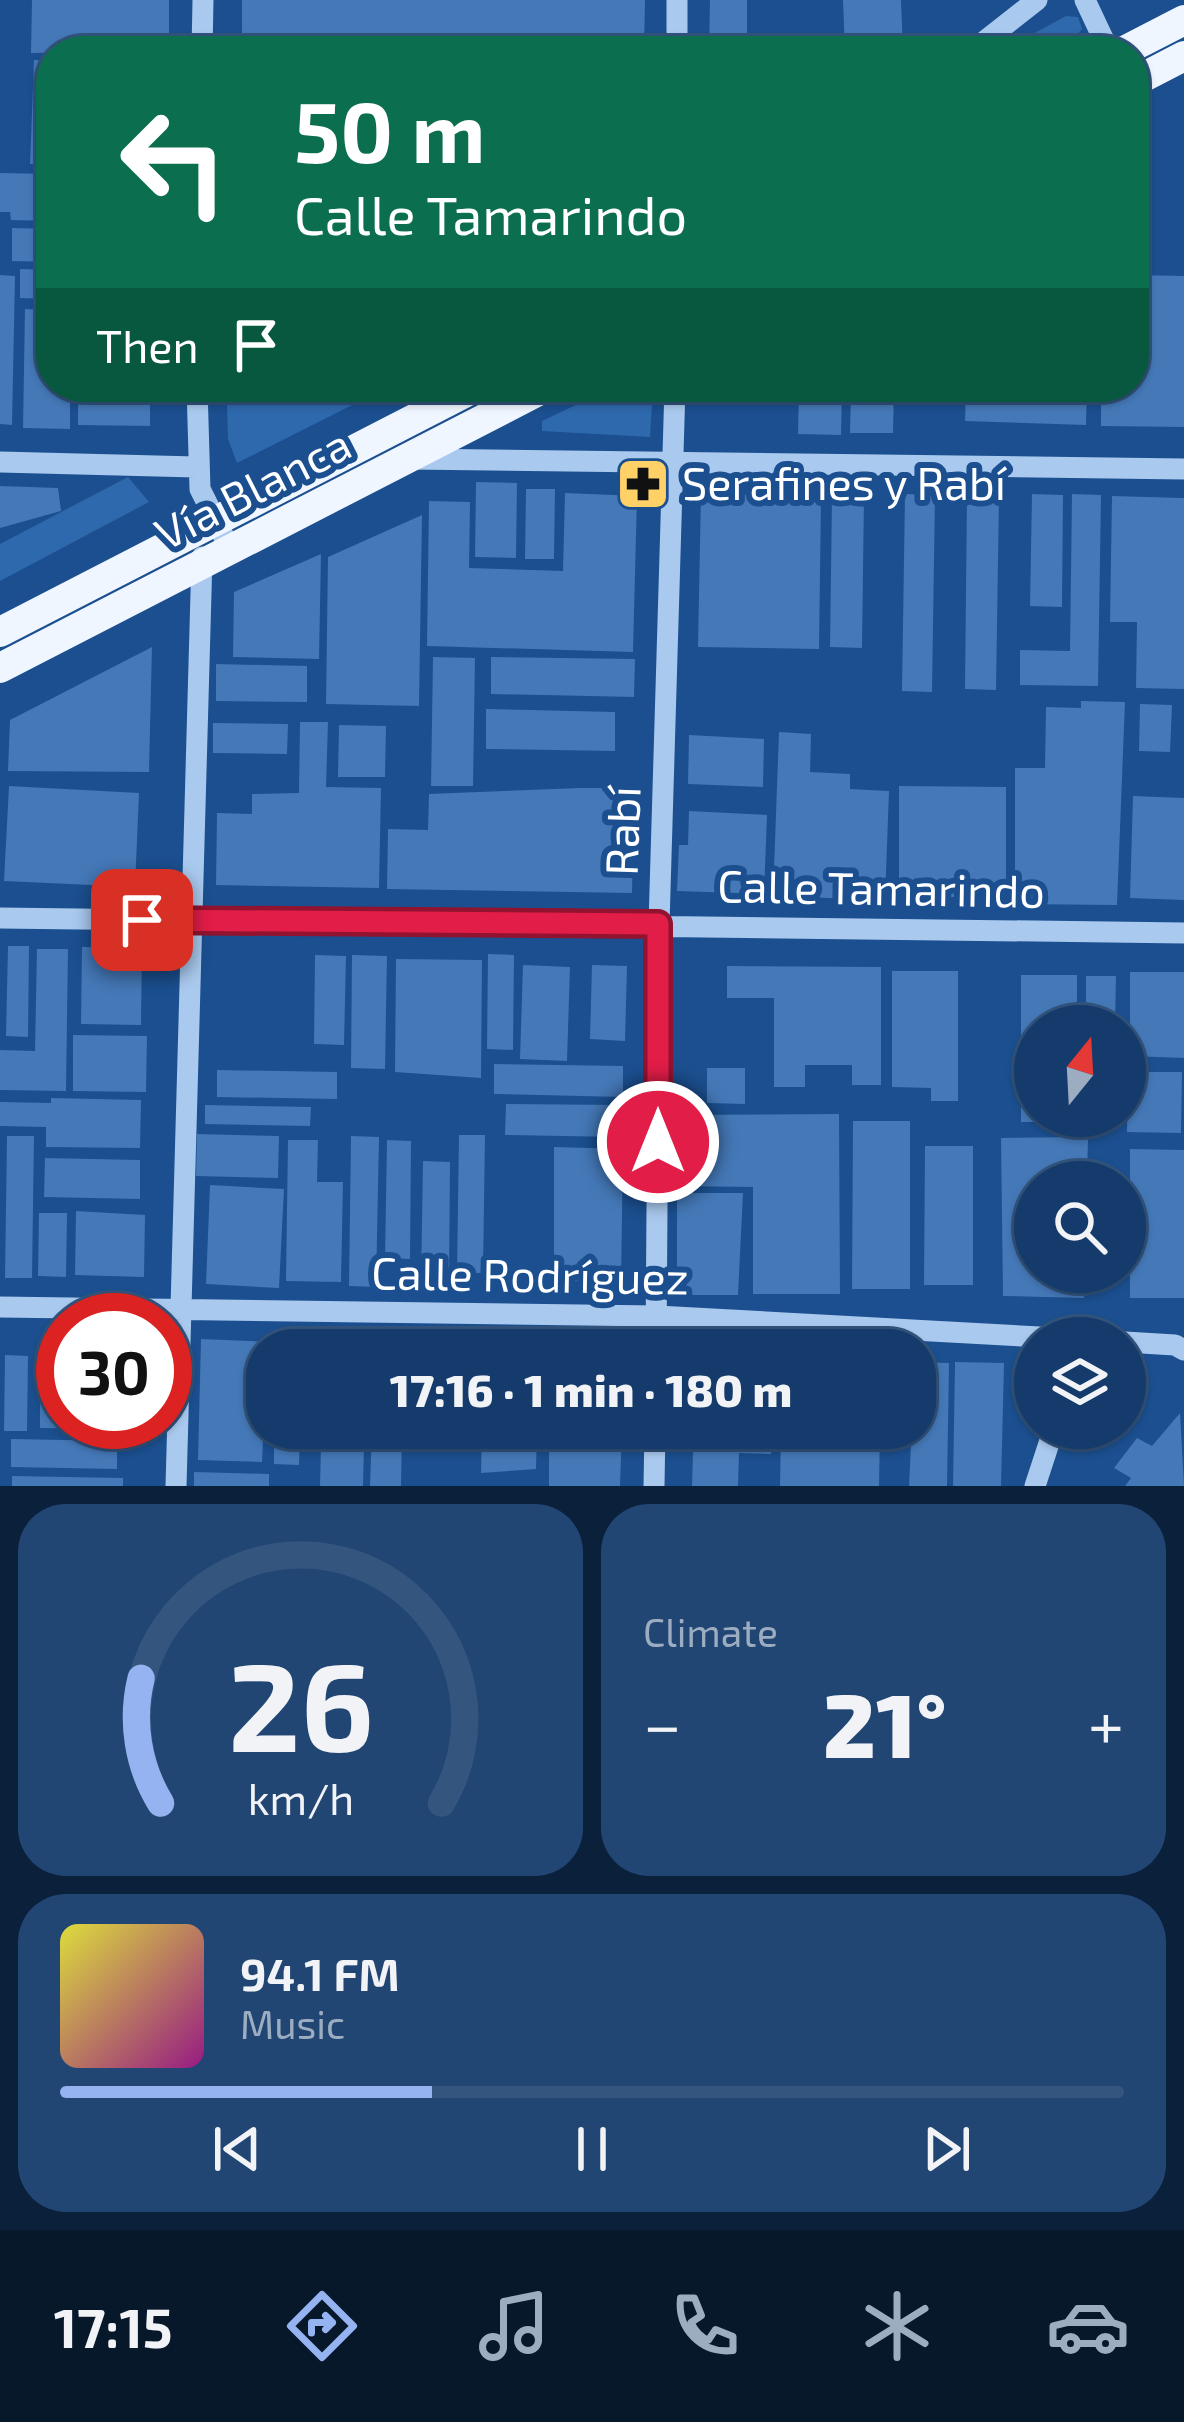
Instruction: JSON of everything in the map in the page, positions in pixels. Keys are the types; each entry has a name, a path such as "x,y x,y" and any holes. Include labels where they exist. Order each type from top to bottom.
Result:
{"main road":[{"path":"1149,38 1184,20"},
{"path":"1149,74 1184,56"},
{"name":"Vía Blanca","path":"0,632 447,402"},
{"name":"Vía Blanca","path":"0,668 518,402"}],"street":[{"path":"202,36 203,0"},
{"path":"677,0 677,36"},
{"path":"991,36 1037,0"},
{"path":"1085,0 1102,36"},
{"path":"197,402 196,467 214,522 230,551"},
{"name":"Rabí","path":"657,1329 658,924 675,402"},
{"path":"409,458 1184,469"},
{"path":"0,462 196,467"},
{"path":"179,1293 199,568 214,522"},
{"name":"Calle Tamarindo","path":"0,918 1184,933"},
{"name":"Calle Rodríguez","path":"0,1307 36,1307"},
{"name":"Calle Rodríguez","path":"192,1308 657,1316 1014,1336"},
{"path":"1146,1343 1181,1344"},
{"path":"176,1486 177,1449"},
{"path":"654,1486 655,1449"},
{"path":"1035,1486 1047,1449"}],"shaded area":[{"path":"1066,16 1078,17 1082,29 1075,36 1029,36"},
{"path":"358,402 237,463 228,439 227,405"},
{"path":"582,402 652,402 650,437 542,431 542,421"},
{"path":"128,477 149,502 0,581 0,544"}],"building":[{"path":"32,0 169,0 169,36 36,36 36,53 31,53"},
{"path":"242,0 645,0 644,36 242,36"},
{"path":"710,0 747,0 747,36 709,36"},
{"path":"843,0 901,0 902,36 844,36"},
{"path":"34,60 36,164 30,164"},
{"path":"0,173 36,174 36,221 11,220 10,212 0,212"},
{"path":"12,228 36,229 36,262 12,261"},
{"path":"20,269 36,270 36,299 20,298"},
{"path":"0,275 15,276 12,425 0,424"},
{"path":"1149,275 1184,276 1184,427 1101,426 1101,402 1149,402"},
{"path":"25,309 36,309 36,402 70,402 70,429 23,428"},
{"path":"78,402 150,402 150,426 78,425"},
{"path":"799,402 842,402 841,435 798,434"},
{"path":"851,402 894,402 893,433 850,433"},
{"path":"966,402 1087,402 1086,425 965,421"},
{"path":"476,482 517,483 516,558 475,557"},
{"path":"0,486 58,488 61,511 0,528"},
{"path":"526,489 555,489 554,559 525,559"},
{"path":"701,492 821,499 819,649 698,647"},
{"path":"565,493 637,496 633,652 427,646 429,501 470,502 469,568 563,571"},
{"path":"905,494 935,495 932,692 902,691"},
{"path":"1032,494 1063,495 1062,607 1030,606"},
{"path":"1072,494 1101,495 1098,686 1020,685 1020,650 1070,651"},
{"path":"832,495 864,495 862,648 830,647"},
{"path":"967,495 999,496 996,690 965,689"},
{"path":"1112,496 1184,498 1184,689 1136,688 1137,622 1110,622"},
{"path":"422,515 419,706 326,704 328,557"},
{"path":"321,554 319,659 233,657 234,592"},
{"path":"152,647 149,772 8,771 10,720"},
{"path":"433,657 475,658 473,786 431,786"},
{"path":"491,657 635,659 634,697 491,694"},
{"path":"216,664 307,666 307,702 216,701"},
{"path":"1081,701 1125,702 1117,905 1015,904 1015,768 1045,768 1046,707 1081,708"},
{"path":"1140,704 1172,705 1170,752 1139,751"},
{"path":"486,709 615,712 615,751 486,749"},
{"path":"300,722 328,722 326,787 381,788 379,888 216,885 217,813 252,814 252,794 299,793"},
{"path":"213,723 288,724 287,754 213,753"},
{"path":"339,725 386,726 385,777 338,777"},
{"path":"779,732 811,734 810,772 850,774 850,789 889,791 885,900 773,896"},
{"path":"689,735 764,739 763,787 688,784"},
{"path":"9,786 139,793 135,887 4,881"},
{"path":"899,786 1006,787 1006,897 899,897"},
{"path":"634,788 632,893 387,889 388,829 428,830 429,794"},
{"path":"1133,796 1184,798 1184,900 1130,898"},
{"path":"689,811 767,815 764,894 677,891 679,845 688,845"},
{"path":"8,946 29,946 28,1037 6,1036"},
{"path":"82,947 142,948 141,1025 81,1024"},
{"path":"37,949 68,949 66,1091 0,1090 0,1050 35,1051"},
{"path":"488,954 514,955 513,1050 487,1049"},
{"path":"315,955 346,956 344,1045 314,1044"},
{"path":"352,955 387,956 385,1069 351,1068"},
{"path":"396,959 482,960 481,1078 395,1072"},
{"path":"523,965 570,967 567,1061 520,1059"},
{"path":"592,965 627,966 625,1041 590,1039"},
{"path":"727,966 881,967 881,1085 852,1085 852,1065 805,1065 805,1087 774,1087 774,998 727,998"},
{"path":"892,971 958,971 958,1101 931,1101 931,1088 892,1087"},
{"path":"1130,972 1184,972 1184,1058 1146,1057 1146,1005 1130,1005"},
{"path":"1021,975 1077,975 1077,1005 1021,1005"},
{"path":"1086,976 1116,976 1115,1005 1086,1005"},
{"path":"73,1035 147,1036 146,1092 73,1091"},
{"path":"494,1064 623,1066 623,1097 494,1094"},
{"path":"707,1068 745,1068 745,1104 707,1103"},
{"path":"217,1070 337,1072 337,1099 217,1097"},
{"path":"1146,1072 1182,1072 1181,1133 1146,1132"},
{"path":"51,1098 141,1100 140,1148 46,1147 46,1127 0,1126 0,1102 51,1103"},
{"path":"506,1104 619,1105 619,1137 505,1135"},
{"path":"205,1105 311,1107 310,1126 205,1124"},
{"path":"839,1114 840,1294 753,1294 753,1187 677,1186 677,1115"},
{"path":"853,1121 910,1121 910,1289 852,1289"},
{"path":"197,1134 279,1136 278,1178 196,1176"},
{"path":"459,1135 485,1135 483,1273 457,1273"},
{"path":"7,1136 34,1136 32,1278 5,1278"},
{"path":"351,1136 379,1137 376,1287 349,1286"},
{"path":"1088,1137 1087,1161 1014,1161 1014,1293 1084,1293 1084,1298 1003,1296 1001,1138"},
{"path":"288,1140 318,1140 317,1182 343,1182 341,1282 286,1281"},
{"path":"387,1140 411,1141 410,1259 385,1258"},
{"path":"925,1146 973,1146 973,1285 924,1285"},
{"path":"554,1147 623,1149 621,1282 554,1280"},
{"path":"1130,1149 1184,1150 1184,1298 1130,1298 1130,1293 1146,1293 1146,1161 1130,1161"},
{"path":"45,1158 140,1160 140,1199 44,1197"},
{"path":"423,1161 450,1162 449,1285 421,1284"},
{"path":"210,1185 284,1189 279,1288 206,1284"},
{"path":"677,1193 743,1193 738,1295 677,1295"},
{"path":"76,1211 145,1215 144,1277 75,1275"},
{"path":"39,1213 67,1213 66,1277 38,1276"},
{"path":"201,1339 246,1341 246,1449 263,1449 262,1462 198,1460"},
{"path":"5,1355 28,1356 27,1431 4,1431"},
{"path":"955,1362 1004,1363 1001,1486 953,1486"},
{"path":"936,1363 949,1363 947,1486 909,1486 911,1449 936,1449"},
{"path":"1180,1413 1184,1486 1125,1486 1131,1478 1114,1468 1129,1449 1146,1449 1146,1443 1152,1446"},
{"path":"11,1439 36,1439 36,1449 117,1449 117,1469 11,1467"},
{"path":"274,1449 299,1449 299,1465 274,1464"},
{"path":"321,1449 364,1449 363,1486 320,1486"},
{"path":"371,1449 402,1449 401,1486 370,1486"},
{"path":"482,1449 536,1449 536,1469 481,1473"},
{"path":"549,1449 621,1449 620,1486 549,1486"},
{"path":"771,1449 771,1454 739,1453 738,1486 692,1486 693,1452 673,1451"},
{"path":"781,1449 880,1449 879,1486 780,1486"},
{"path":"194,1472 269,1474 269,1486 194,1486"},
{"path":"12,1476 123,1478 123,1486 12,1486"}],"place":[{"name":"Serafines y Rabí","path":"643,484"}],"route":[{"path":"142,920 658,924 658,1142"}]}
